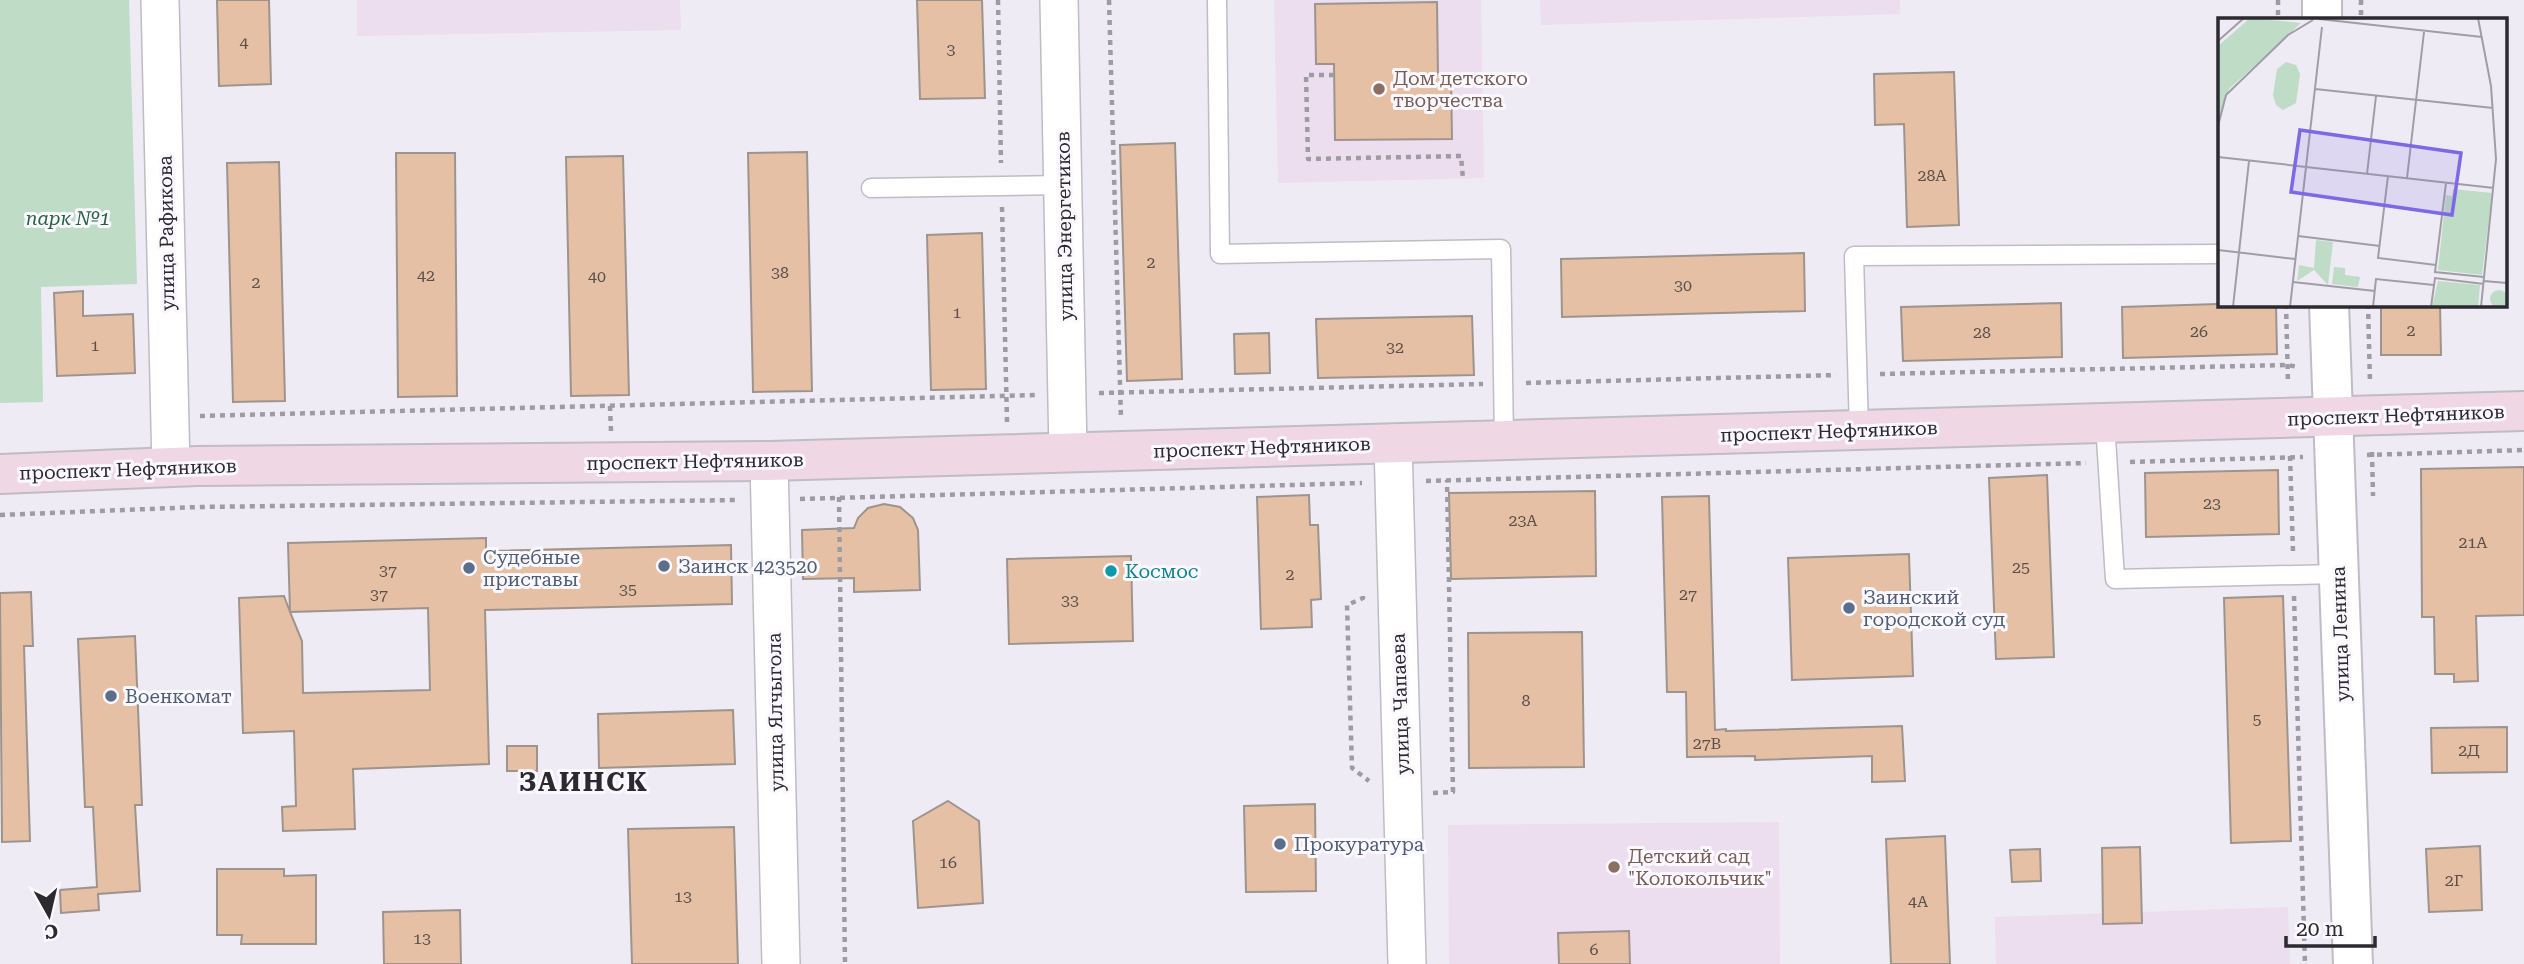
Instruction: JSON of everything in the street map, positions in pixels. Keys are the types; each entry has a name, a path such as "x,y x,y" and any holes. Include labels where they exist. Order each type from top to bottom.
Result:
{"main road":[{"name":"проспект Нефтяников","path":"0,474 172,467 769,461 2524,411"}],"street":[{"name":"улица Рафикова","path":"160,0 172,467"},
{"name":"улица Энергетиков","path":"1059,0 1068,452"},
{"path":"2322,0 2322,18"},
{"name":"улица Ленина","path":"2329,306 2353,964"},
{"name":"улица Чапаева","path":"1393,443 1407,964"},
{"name":"улица Ялчыгола","path":"769,461 781,964"}],"lane":[{"path":"1217,0 1220,254 1501,249 1504,440"},
{"path":"872,188 1063,185"},
{"path":"1859,430 1854,256 2218,254"},
{"path":"2105,423 2115,579 2337,573"}],"path":[{"path":"998,0 1008,493"},
{"path":"1109,0 1122,490"},
{"path":"2278,0 2278,18"},
{"path":"2361,0 2361,18"},
{"path":"1334,75 1306,75 1308,159 1461,156 1463,179"},
{"path":"2286,306 2305,964"},
{"path":"2368,306 2371,415"},
{"path":"196,416 2288,365"},
{"path":"1429,793 1453,792 1447,480"},
{"path":"1360,483 1360,496"},
{"path":"839,497 845,964"},
{"path":"0,515 198,507"},
{"path":"1363,586 1363,598 1347,605 1352,768 1369,780 1370,793"}],"shaded area":[{"path":"357,0 680,0 681,30 357,36"},
{"name":"Дом детского творчества","path":"1274,0 1481,0 1484,178 1278,183"},
{"path":"1540,0 1900,0 1900,14 1541,25"},
{"name":"Детский сад \"Колокольчик\"","path":"1779,822 1780,964 1449,964 1448,825"},
{"path":"2288,907 2290,964 1996,964 1995,917"}],"green space":[{"name":"парк №1","path":"0,0 129,0 137,284 41,287 43,402 0,403"}],"building":[{"path":"217,0 269,0 271,84 219,86"},
{"path":"917,0 982,0 985,98 920,99"},
{"path":"1437,2 1438,76 1451,76 1452,139 1335,140 1334,64 1316,64 1315,4"},
{"path":"1954,72 1959,225 1907,227 1904,124 1875,125 1874,74"},
{"path":"1175,143 1182,379 1127,381 1120,145"},
{"path":"807,152 812,391 753,392 748,153"},
{"path":"396,153 455,153 457,396 398,397"},
{"path":"623,156 629,395 571,396 566,157"},
{"path":"279,162 285,401 233,402 227,163"},
{"path":"982,233 986,389 931,390 927,235"},
{"path":"1804,253 1805,311 1562,317 1561,259"},
{"path":"83,291 83,316 133,314 135,373 57,376 54,293"},
{"path":"2061,303 2062,357 1903,361 1901,307"},
{"path":"2218,304 2276,306 2277,354 2123,358 2122,307"},
{"path":"2381,306 2440,306 2441,355 2381,355"},
{"path":"1472,316 1474,375 1318,378 1316,319"},
{"path":"1269,333 1270,373 1235,374 1234,334"},
{"path":"2524,467 2524,615 2476,616 2478,681 2454,682 2454,674 2435,674 2434,617 2422,617 2421,469"},
{"path":"2278,470 2279,534 2146,537 2145,473"},
{"path":"2047,475 2054,657 1996,659 1989,478"},
{"path":"1595,491 1596,576 1451,579 1449,493"},
{"path":"1309,495 1310,525 1318,525 1321,599 1311,600 1312,627 1261,629 1257,497"},
{"path":"1709,496 1715,730 1902,726 1905,781 1872,782 1872,756 1755,760 1755,756 1687,757 1686,692 1667,692 1662,497"},
{"path":"884,504 900,507 913,518 918,530 920,590 854,592 854,578 803,579 802,530 854,528 858,518 868,508"},
{"path":"486,538 486,551 731,545 732,604 485,610 489,764 353,769 355,829 283,831 282,807 296,806 294,731 243,733 239,598 284,596 290,612 288,543","holes":["428,608 430,690 303,693 302,641 290,612"]},
{"path":"1909,554 1913,676 1792,680 1788,558"},
{"path":"1131,556 1133,641 1009,644 1007,559"},
{"path":"31,592 33,646 24,646 30,841 2,842 0,593"},
{"path":"2283,596 2291,841 2231,843 2224,598"},
{"path":"1582,632 1584,767 1469,768 1468,633"},
{"path":"135,636 142,805 135,805 140,891 98,894 99,910 61,913 60,890 97,887 93,807 85,807 78,639"},
{"path":"733,710 735,764 599,768 598,714"},
{"path":"2507,727 2507,772 2432,773 2431,728"},
{"path":"507,746 537,746 537,771 507,771"},
{"path":"948,801 979,821 983,903 918,908 913,821"},
{"path":"1315,804 1316,891 1246,892 1244,806"},
{"path":"734,827 738,964 632,964 628,829"},
{"path":"1945,836 1950,964 1891,964 1886,839"},
{"path":"2480,846 2482,910 2429,912 2426,849"},
{"path":"2140,847 2142,923 2103,924 2102,848"},
{"path":"2040,849 2041,881 2012,882 2010,850"},
{"path":"217,869 284,869 284,876 316,875 316,944 241,944 242,935 217,935"},
{"path":"460,910 461,964 384,964 383,912"},
{"path":"1629,931 1630,964 1559,964 1558,933"}],"place":[{"name":"Дом детского творчества","path":"1379,89"},
{"name":"Заинск 423520","path":"664,566"},
{"name":"Судебные приставы","path":"469,568"},
{"name":"Космос","path":"1111,571"},
{"name":"Заинский городской суд","path":"1849,608"},
{"name":"Военкомат","path":"111,696"},
{"name":"Прокуратура","path":"1280,844"},
{"name":"Детский сад \"Колокольчик\"","path":"1614,867"}],"district":[{"name":"ЗАИНСК","path":"584,782"}]}
